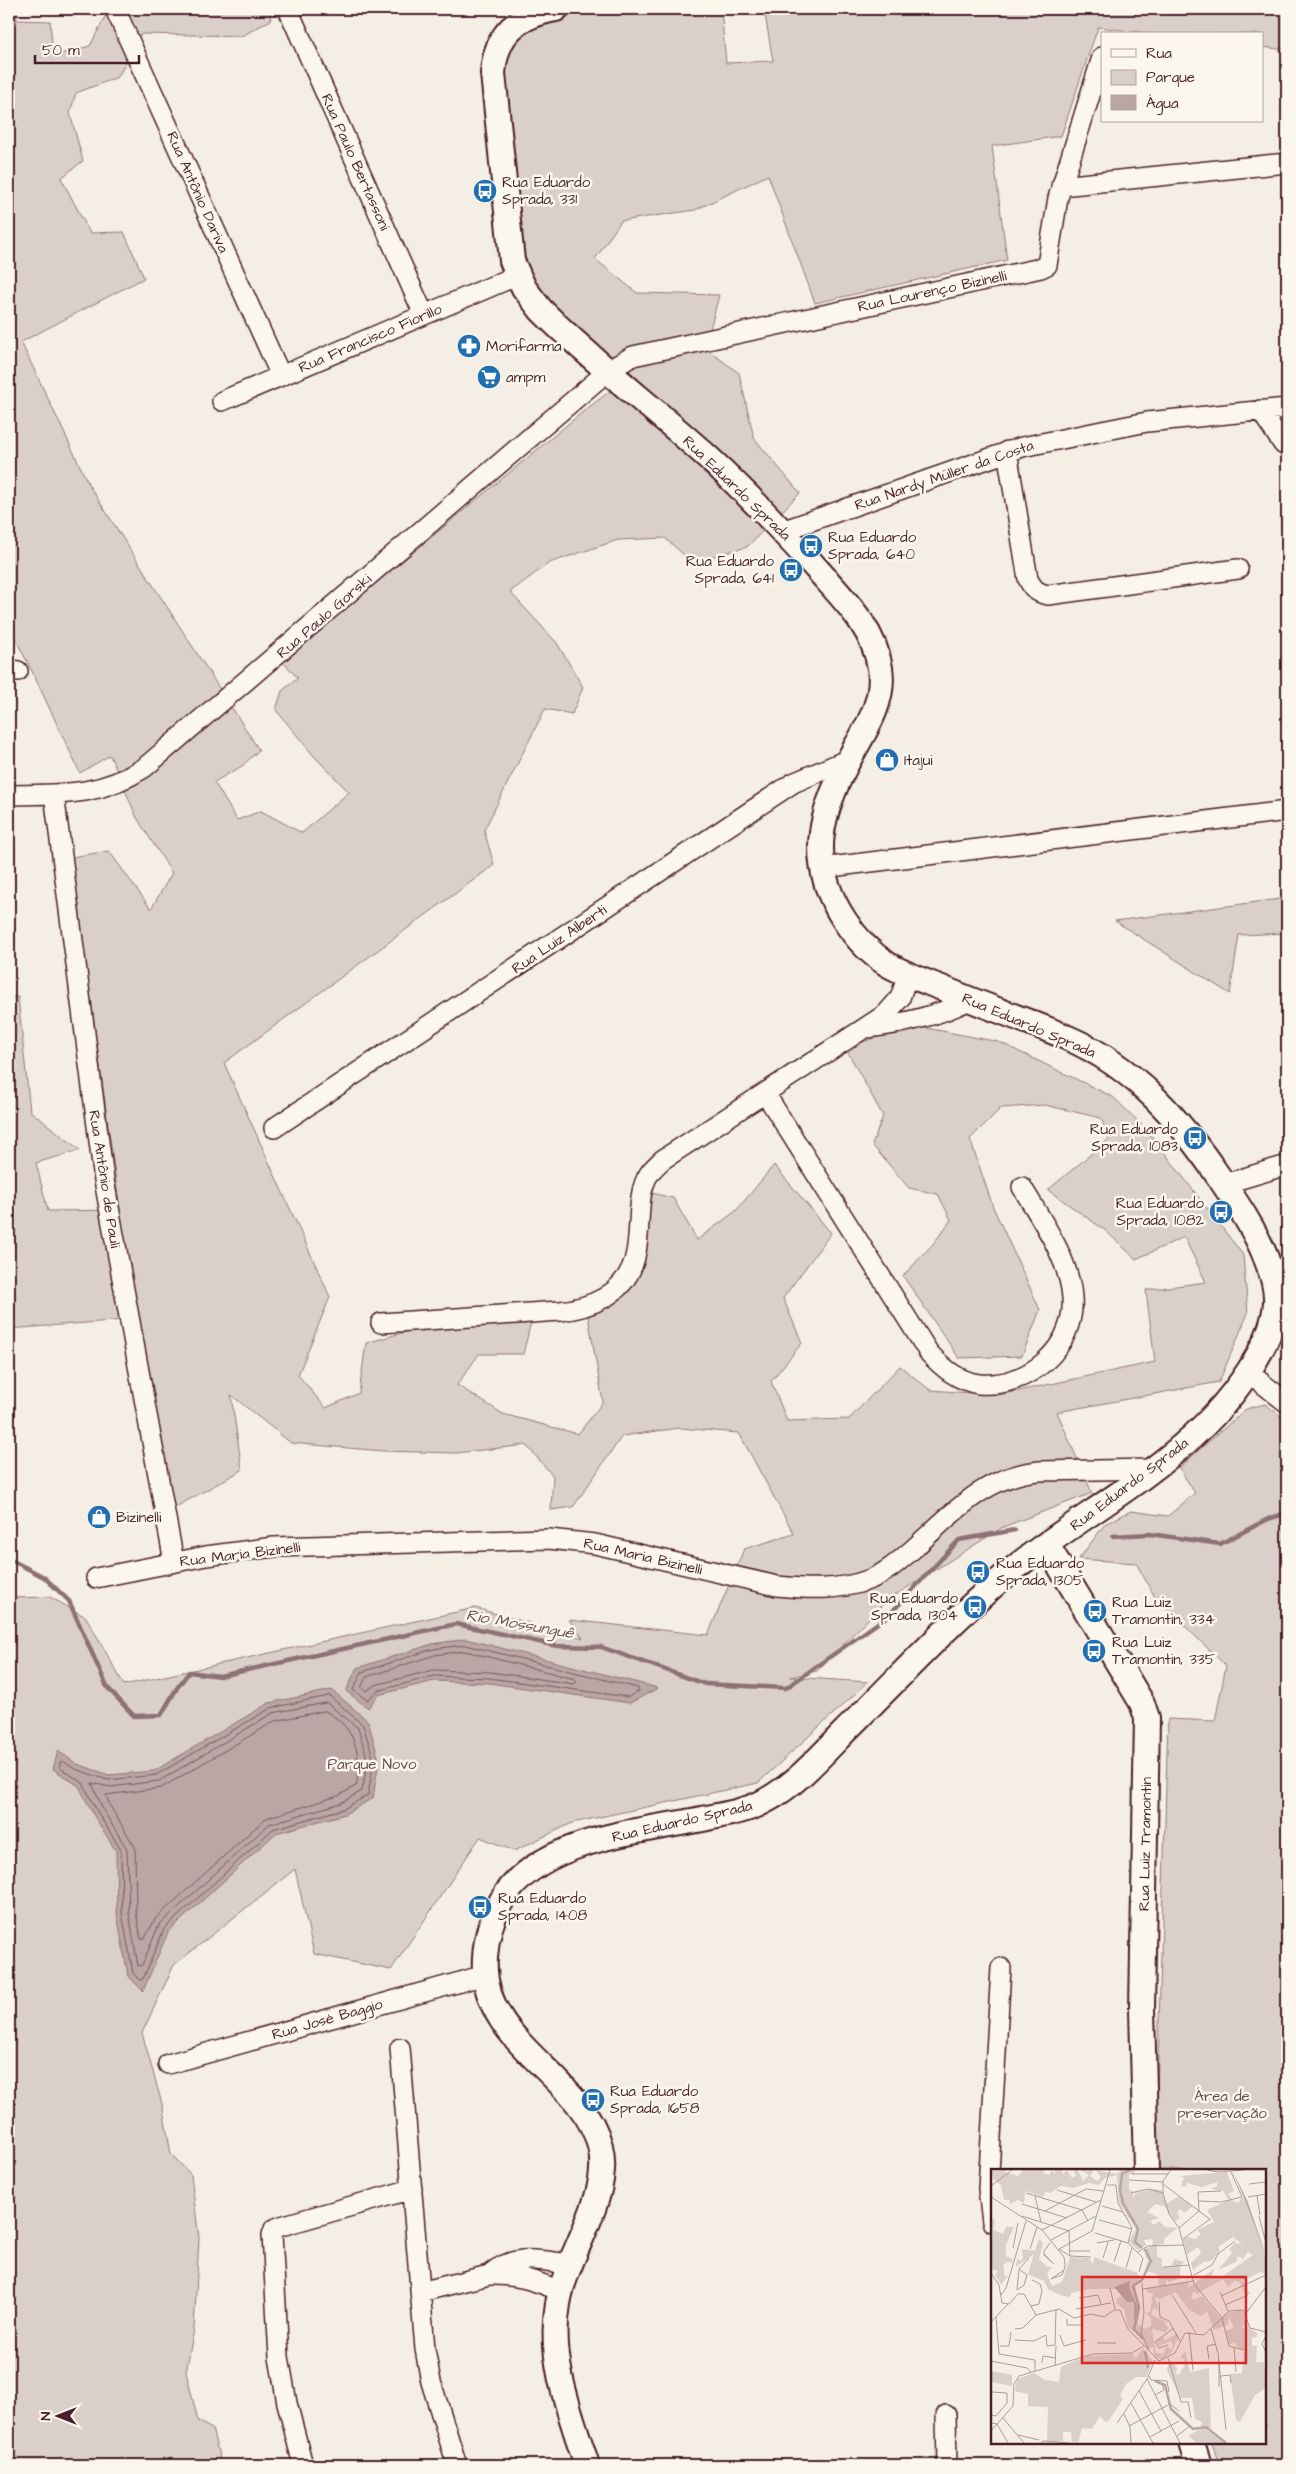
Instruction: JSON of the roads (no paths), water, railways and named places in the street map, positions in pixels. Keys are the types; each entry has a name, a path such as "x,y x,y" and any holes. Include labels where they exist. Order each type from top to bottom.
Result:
{"main road":[{"name":"Rua Eduardo Sprada","path":"539,10 518,21 500,43 494,58 493,73 509,243 518,275 524,288 541,310 711,460 782,531 863,624 876,650 882,675 882,687 871,719 830,794 824,812 820,848 822,868 835,904 864,946 881,960 908,974 970,1000 1070,1039 1116,1064 1158,1100 1200,1150 1224,1184 1261,1247 1274,1283 1282,1297 1275,1311 1268,1334 1248,1372 1224,1403 1201,1427 1154,1469 989,1589 805,1771 768,1799 729,1814 594,1841 557,1855 525,1875 502,1901 492,1922 487,1942 485,1975 493,2003 501,2019 581,2109 598,2136 603,2161 600,2187 592,2212 569,2264 560,2291 555,2329 559,2374 587,2465"},
{"name":"Rua Luiz Tramontin","path":"1047,1545 1142,1703 1147,1718 1142,2009 1146,2169"},
{"path":"1192,2444 1199,2465"}],"street":[{"name":"Rua Antônio Dariva","path":"115,9 281,376"},
{"name":"Rua Paulo Bertassoni","path":"288,9 424,315"},
{"name":"Rua Lourenço Bizinelli","path":"609,370 633,356 651,351 1041,268 1047,264 1049,258 1061,186 1101,60"},
{"path":"1061,186 1287,163"},
{"name":"Rua Francisco Fiorillo","path":"222,401 518,275"},
{"name":"Rua Paulo Gorski","path":"9,795 94,791 128,778 159,758 609,370"},
{"name":"Rua Nardy Müller da Costa","path":"782,531 1007,451 1147,422 1287,408"},
{"path":"1260,410 1283,444 1287,443"},
{"path":"1007,451 1028,579 1032,588 1039,593 1048,595 1238,569"},
{"name":"Rua Luiz Alberti","path":"274,1128 793,783 849,759"},
{"name":"Rua Antônio de Pauli","path":"54,794 104,1180 174,1562"},
{"path":"822,868 1287,811"},
{"path":"381,1323 560,1312 579,1309 599,1302 614,1291 633,1265 637,1249 642,1190 649,1174 662,1160 886,1014 900,998 908,974"},
{"path":"865,1028 890,1026 931,1016 970,1000"},
{"path":"765,1093 929,1353 950,1372 978,1384 999,1383 1018,1379 1036,1370 1055,1353 1070,1318 1073,1298 1064,1263 1022,1187"},
{"path":"1224,1184 1287,1165"},
{"path":"1248,1372 1287,1403"},
{"name":"Rua Maria Bizinelli","path":"96,1578 174,1562 274,1547 549,1538 588,1542 777,1586 798,1588 847,1587 884,1573 981,1490 1001,1479 1021,1472 1154,1469"},
{"path":"991,2206 990,2189 1001,1968"},
{"name":"Rua José Baggio","path":"168,2064 485,1975"},
{"path":"400,2048 425,2349 430,2382 456,2465"},
{"path":"303,2465 286,2403 279,2356 272,2235 274,2229 412,2189"},
{"path":"488,2275 499,2266 520,2259 569,2264"},
{"path":"420,2292 488,2275 526,2277 560,2291"},
{"path":"946,2415 947,2465"}],"water":[{"path":"466,1639 658,1688 630,1703 489,1683 434,1681 378,1695 368,1708 346,1691 357,1668 432,1644"},
{"path":"332,1690 368,1721 379,1760 373,1798 345,1814 276,1833 168,1932 143,1991 128,1976 117,1914 116,1851 94,1816 79,1786 53,1769 58,1751 77,1764 109,1775 154,1771 269,1703"}],"waterway":[{"name":"Rio Mossunguê","path":"1113,1536 1150,1534 1220,1544 1268,1519 1287,1513"},
{"name":"Rio Mossunguê","path":"9,1559 44,1577 69,1601 107,1687 134,1716 161,1715 189,1672 220,1676 456,1624 557,1646 601,1647 705,1684 786,1688 889,1615 959,1540 1015,1530"}],"place":[{"name":"Rua Eduardo Sprada, 331","path":"485,191"},
{"name":"Morifarma","path":"469,346"},
{"name":"ampm","path":"489,377"},
{"name":"Rua Eduardo Sprada, 640","path":"811,546"},
{"name":"Rua Eduardo Sprada, 641","path":"791,570"},
{"name":"Itajui","path":"887,760"},
{"name":"Rua Eduardo Sprada, 1083","path":"1195,1138"},
{"name":"Rua Eduardo Sprada, 1082","path":"1221,1212"},
{"name":"Bizinelli","path":"99,1517"},
{"name":"Rua Eduardo Sprada, 1305","path":"978,1572"},
{"name":"Rua Eduardo Sprada, 1304","path":"975,1607"},
{"name":"Rua Luiz Tramontin, 334","path":"1095,1611"},
{"name":"Rua Luiz Tramontin, 335","path":"1094,1651"},
{"name":"Rua Eduardo Sprada, 1408","path":"480,1907"},
{"name":"Rua Eduardo Sprada, 1658","path":"593,2100"}],"park label":[{"name":"Parque Novo","path":"372,1764"},
{"name":"Área de preservação","path":"1222,2104"}]}
